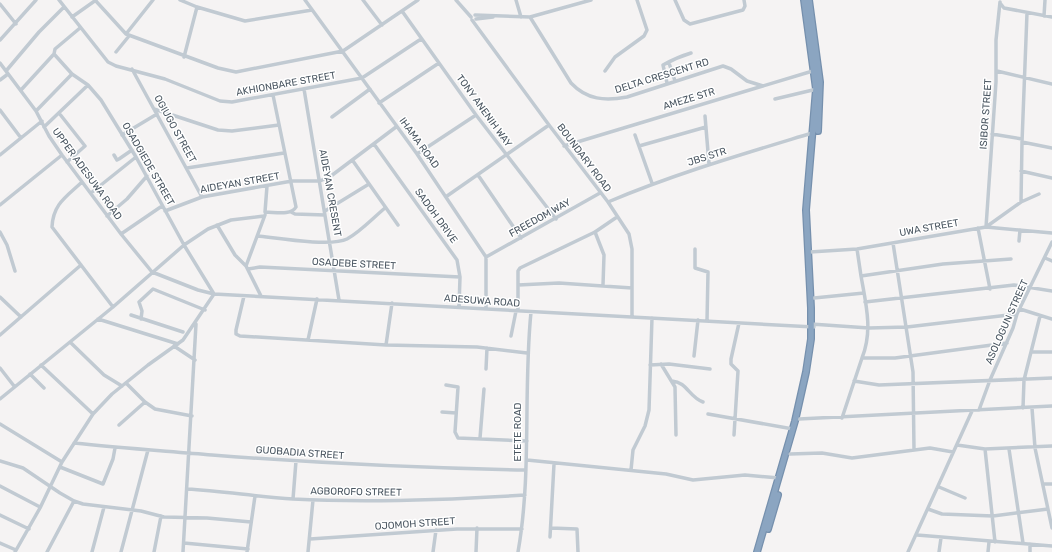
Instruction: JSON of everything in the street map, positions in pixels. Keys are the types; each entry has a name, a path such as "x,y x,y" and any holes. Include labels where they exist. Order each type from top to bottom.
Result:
{"highway":[{"path":"804,0 816,70"},
{"path":"757,552 790,454 799,419 809,368 813,326 814,298 810,252 809,193 819,119 818,89 809,0"},
{"path":"761,552 793,429 806,372 813,326 806,210 818,89"}],"street":[{"path":"0,40 36,0"},
{"name":"AKHIONBARE STREET","path":"59,0 108,62 116,66 132,69 164,79 226,102 273,95 362,78"},
{"path":"72,17 95,0 127,35 218,68 236,72 343,51 418,0"},
{"path":"116,52 153,0"},
{"path":"180,0 197,7 245,21 312,10"},
{"name":"IHAMA ROAD","path":"305,0 447,196 486,257"},
{"path":"363,0 382,25"},
{"name":"BOUNDARY ROAD","path":"456,0 462,8 474,18 476,27 564,146 608,202 629,234 632,249 632,317"},
{"path":"516,0 521,17"},
{"path":"474,18 500,16 530,17 591,0"},
{"path":"605,71 615,57 644,36 647,30 637,0"},
{"path":"675,0 684,20 690,24 743,10 745,6 744,0"},
{"path":"1044,16 1045,0"},
{"path":"1000,1 1004,8 1052,18"},
{"name":"ISIBOR STREET","path":"986,227 997,71 996,40 1000,1"},
{"path":"0,4 16,24"},
{"path":"0,80 39,32 64,7"},
{"path":"184,56 197,7"},
{"name":"TONY ANENIH WAY","path":"402,11 476,115 556,219"},
{"path":"1021,202 1027,13"},
{"name":"DELTA CRESCENT RD","path":"530,17 571,83 577,90 587,96 612,100 627,97 722,66 730,69 747,81 763,86"},
{"path":"21,90 54,54 55,49 80,28"},
{"path":"362,78 421,39"},
{"path":"667,83 663,66 670,64 674,58 691,53"},
{"name":"OSADGIEDE STREET","path":"54,54 72,74 88,85 101,100 132,150 184,245 214,294"},
{"name":"UPPER ADESUWA ROAD","path":"0,63 36,111 44,128 67,162 107,216 152,272"},
{"path":"379,103 439,63"},
{"path":"670,64 675,81"},
{"name":"OGIUGO STREET","path":"132,69 202,197"},
{"name":"AMEZE STR","path":"564,146 816,70"},
{"path":"997,71 1052,84"},
{"path":"36,111 72,74"},
{"path":"44,128 88,85"},
{"name":"AIDEYAN CRESENT","path":"304,89 339,300"},
{"path":"332,117 370,89"},
{"path":"776,99 818,89"},
{"path":"273,95 284,153 292,181 296,207 291,212"},
{"path":"154,109 218,130 232,131 279,125"},
{"path":"0,110 21,138"},
{"path":"59,113 85,146 67,162"},
{"path":"122,135 157,114"},
{"path":"417,154 476,115"},
{"path":"705,116 710,164"},
{"path":"0,155 42,121"},
{"path":"447,196 549,125"},
{"path":"320,181 331,176 396,127"},
{"path":"639,146 706,127"},
{"name":"JBS STR","path":"608,202 652,183 814,133"},
{"path":"992,134 1052,148"},
{"path":"635,135 652,183"},
{"name":"SADOH DRIVE","path":"374,144 457,260 460,277 459,307"},
{"path":"114,155 117,160 132,150"},
{"path":"187,168 284,153"},
{"path":"0,205 62,155"},
{"path":"91,193 136,157"},
{"path":"352,161 398,225"},
{"path":"1021,171 1052,178"},
{"path":"478,175 521,238"},
{"path":"107,216 127,199 147,176"},
{"name":"AIDEYAN STREET","path":"165,211 202,197 292,181 320,181"},
{"path":"82,182 58,205 54,211 52,227 112,307"},
{"path":"0,399 14,386 98,319 184,245 217,225 231,220 265,214 291,212 295,214 325,213 369,184"},
{"path":"247,267 265,214 266,186"},
{"name":"FREEDOM WAY","path":"486,257 600,193"},
{"path":"986,227 1021,202 1039,194"},
{"path":"121,234 162,206"},
{"path":"258,236 286,240 330,242 347,239 385,208"},
{"path":"510,336 517,311 518,271 520,268 595,232 617,217"},
{"path":"217,225 235,255 247,267 261,296"},
{"name":"UWA STREET","path":"810,252 857,249 986,227 1052,233"},
{"path":"978,228 983,261 990,289"},
{"path":"1019,241 1020,230"},
{"path":"0,232 7,245 15,270"},
{"path":"595,232 604,256 603,285"},
{"name":"ASOLOGUN STREET","path":"979,410 990,380 1007,343 1017,314 1052,242"},
{"path":"893,243 911,354 914,384 914,450"},
{"path":"695,249 695,268 708,272 707,321"},
{"path":"842,418 866,346 869,328 857,249"},
{"path":"486,257 486,308"},
{"path":"1045,258 1052,261"},
{"path":"861,276 898,270 1011,259"},
{"path":"0,335 81,265"},
{"name":"OSADEBE STREET","path":"247,267 460,277"},
{"name":"ADESUWA ROAD","path":"152,272 192,288 214,294 739,323 869,328 907,327 1017,314"},
{"path":"518,285 559,283 632,288"},
{"path":"865,302 1014,286 1052,291"},
{"path":"141,319 142,311 139,302 153,289 205,310"},
{"path":"814,298 864,293"},
{"path":"17,550 62,462 93,414 122,386 187,336 214,294"},
{"path":"244,296 236,330 238,335 386,345 487,348 527,353"},
{"path":"0,297 21,318"},
{"path":"308,340 317,299"},
{"path":"386,345 392,303"},
{"path":"1020,308 1052,319"},
{"name":"ETETE ROAD","path":"518,552 522,529 527,460 527,353 531,312"},
{"path":"131,315 183,332"},
{"path":"1023,408 1024,380 1040,316"},
{"path":"631,470 633,450 645,426 649,410 652,318"},
{"path":"98,319 176,345 195,360"},
{"path":"694,356 698,320"},
{"path":"183,552 192,416 196,323"},
{"path":"734,435 738,371 732,364 731,359 739,323"},
{"path":"70,342 104,375 122,386"},
{"path":"862,358 895,358 911,354 1007,343"},
{"path":"486,369 487,348"},
{"path":"1031,352 1052,352"},
{"path":"661,364 672,381 677,395 676,435"},
{"path":"41,365 93,414"},
{"path":"650,365 690,365 710,369"},
{"path":"0,368 14,386"},
{"path":"30,374 44,388"},
{"path":"854,381 879,385 1052,378"},
{"path":"672,381 685,385 692,395 703,402"},
{"path":"126,383 145,402 158,410 192,416"},
{"path":"446,385 458,387 456,435 458,438 527,441"},
{"path":"480,438 484,389"},
{"path":"119,425 145,402"},
{"path":"799,419 842,418 1052,406"},
{"path":"1032,408 1035,448 1043,484 1050,504 1048,509 1052,528"},
{"path":"908,552 917,536 972,411"},
{"path":"442,412 456,413"},
{"path":"708,414 793,429"},
{"path":"0,424 62,462"},
{"name":"GUOBADIA STREET","path":"74,442 115,448 296,461 411,467 526,470"},
{"path":"957,445 986,449 1035,448 1052,446"},
{"path":"60,467 103,484 111,466 115,448"},
{"path":"790,454 822,453 852,458 936,448 954,452"},
{"path":"986,449 990,505 993,516 995,542"},
{"path":"1010,449 1024,543"},
{"path":"121,552 148,450"},
{"path":"527,460 554,464 631,470 693,480 745,475 780,478"},
{"path":"0,461 23,468 74,501 161,516 251,522"},
{"path":"293,499 296,461"},
{"path":"550,537 554,464"},
{"path":"1043,484 1052,484"},
{"path":"0,486 40,507"},
{"path":"939,487 965,498"},
{"name":"AGBOROFO STREET","path":"187,488 255,496 313,500 420,501 524,495"},
{"path":"184,543 247,550 255,496"},
{"path":"308,552 313,500"},
{"path":"47,552 74,501"},
{"path":"92,552 104,507"},
{"path":"928,509 942,514 993,516 1048,509"},
{"path":"0,515 29,528"},
{"path":"154,552 161,516"},
{"path":"476,552 477,528"},
{"name":"OJOMOH STREET","path":"310,539 477,528 522,529"},
{"path":"551,528 578,529 578,552"},
{"path":"433,552 436,530"},
{"path":"917,536 1052,546"},
{"path":"939,552 941,538"},
{"path":"988,552 989,542"},
{"path":"0,543 23,552"},
{"path":"1030,544 1030,552"}]}
